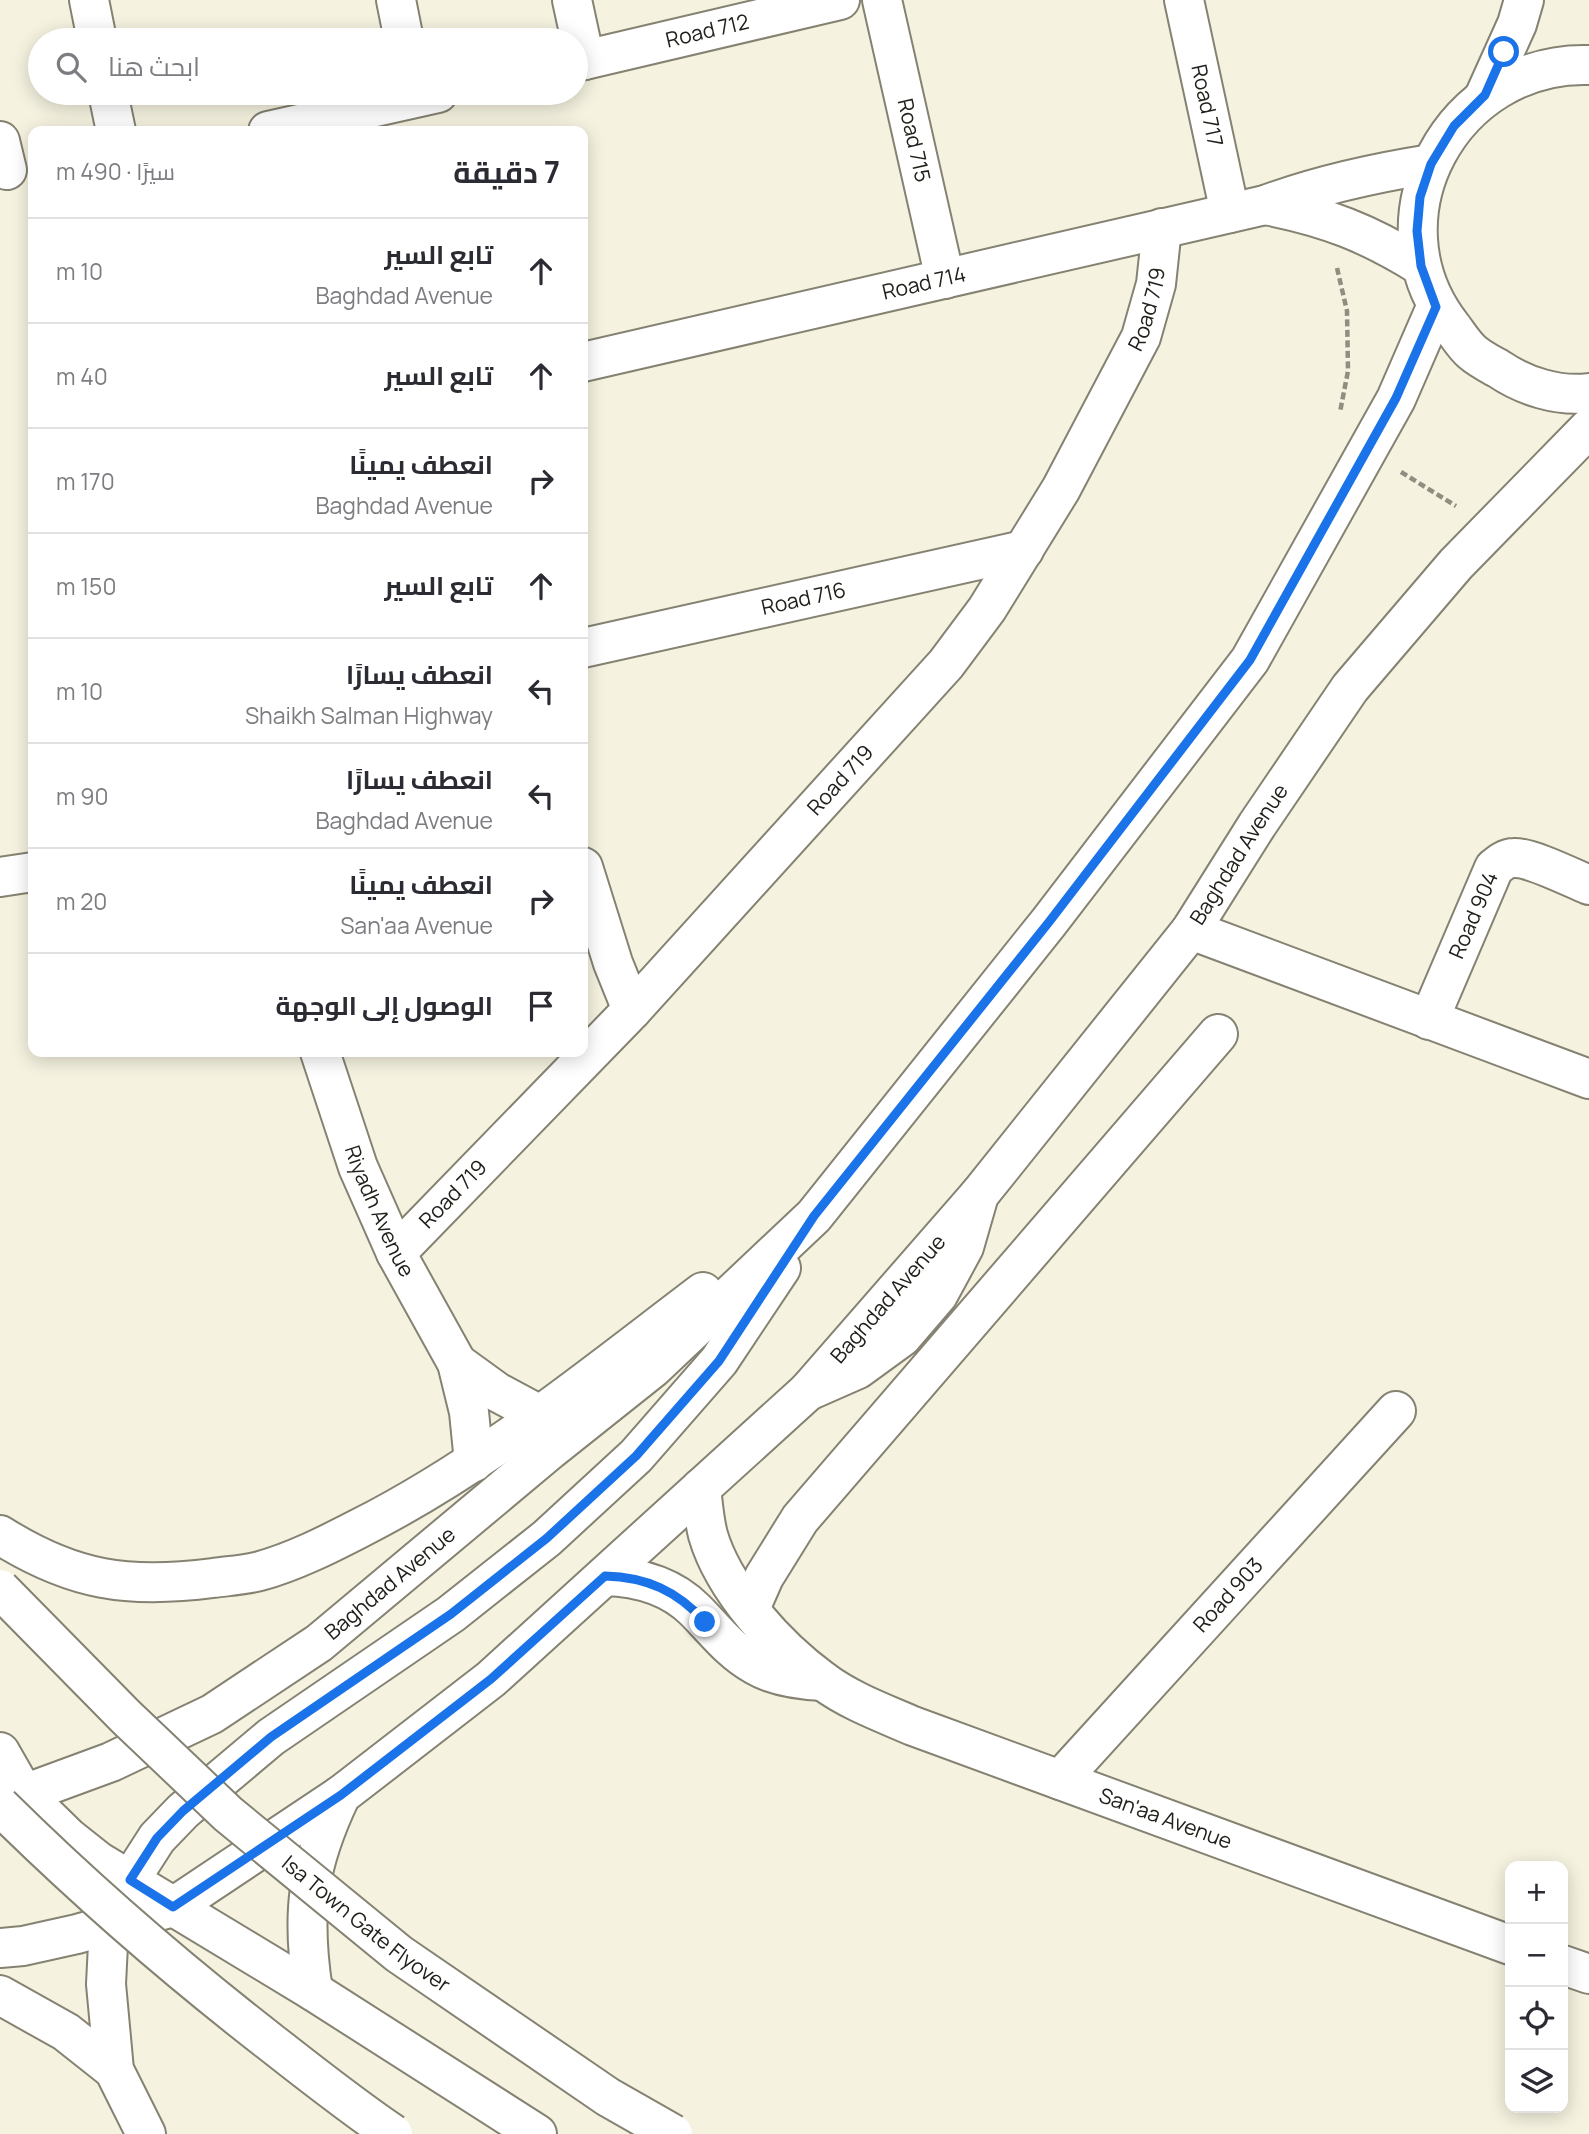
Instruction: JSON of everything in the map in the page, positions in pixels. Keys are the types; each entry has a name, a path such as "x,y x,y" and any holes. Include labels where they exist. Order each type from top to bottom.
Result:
{"main road":[{"path":"89,0 95,28"},
{"path":"396,0 402,28"},
{"path":"572,0 576,28"},
{"name":"Road 712","path":"588,59 840,0"},
{"name":"Road 715","path":"882,0 945,279"},
{"name":"Road 717","path":"1184,0 1248,209"},
{"path":"1485,95 1517,24 1524,0"},
{"path":"1589,65 1567,64 1524,74 1485,95 1454,126 1431,164 1420,197 1417,231 1421,266 1436,307 1471,351 1518,382 1573,395 1589,393"},
{"path":"111,105 115,126"},
{"path":"289,126 377,105"},
{"name":"Road 714","path":"588,361 1248,209 1348,179 1431,164"},
{"name":"Road 714","path":"1248,209 1306,213 1347,226 1385,243 1421,266"},
{"name":"Road 719","path":"588,1055 946,664 987,609 1061,489 1141,337 1156,284 1162,228"},
{"name":"Baghdad Avenue","path":"8,1799 111,1762 212,1714 319,1643 550,1450 653,1368 814,1216 1040,933 1250,660 1396,398 1436,307"},
{"name":"Baghdad Avenue","path":"0,1948 23,1946 173,1907 341,1795 491,1679 808,1391 979,1195 1191,930 1257,825 1350,688 1456,564 1589,428"},
{"name":"Road 716","path":"588,647 1024,550"},
{"name":"Road 904","path":"1429,1020 1494,868 1501,862 1510,858 1523,859 1589,885"},
{"path":"0,877 28,873"},
{"path":"588,883 613,963 632,1010"},
{"path":"1191,930 1589,1079"},
{"path":"750,1609 764,1577 800,1519 1218,1034"},
{"name":"Riyadh Avenue","path":"322,1057 358,1167 396,1253 457,1363 469,1412 474,1462"},
{"name":"Road 719","path":"396,1253 586,1057"},
{"path":"0,1535 32,1555 87,1576 132,1583 178,1582 259,1572 331,1543 405,1506 474,1462 739,1266 814,1216"},
{"path":"146,2134 114,2070 106,1984 109,1925 130,1880 157,1838 183,1811 271,1737 451,1614 547,1538 636,1456 719,1361 814,1216"},
{"name":"Riyadh Avenue","path":"457,1363 496,1392 540,1415"},
{"name":"Road 903","path":"1060,1780 1396,1410"},
{"name":"San'aa Avenue","path":"701,1488 709,1536 729,1581 772,1635 823,1681 882,1713 1505,1943"},
{"name":"San'aa Avenue","path":"605,1576 643,1580 677,1596 693,1608 720,1639 757,1667 789,1678 823,1681"},
{"name":"Isa Town Gate Flyover","path":"0,1589 126,1717 228,1814 399,1954 608,2097 673,2134"},
{"path":"0,1752 8,1799 49,1854 200,1987 358,2110 393,2134"},
{"path":"313,1991 307,1951 308,1897 312,1871 324,1831 341,1795"},
{"path":"8,1799 69,1838 98,1861 313,1991 537,2134"},
{"path":"1568,1967 1589,1974"},
{"path":"0,1995 66,2032 114,2070"}],"route":[{"path":"705,1622 693,1608 661,1587 643,1580 605,1576 491,1679 341,1795 173,1907 130,1880 157,1838 183,1811 271,1737 451,1614 547,1538 636,1456 719,1361 814,1216 1049,922 1250,660 1396,398 1436,307 1421,266 1417,231 1420,197 1431,164 1454,126 1485,95 1504,52"}]}
